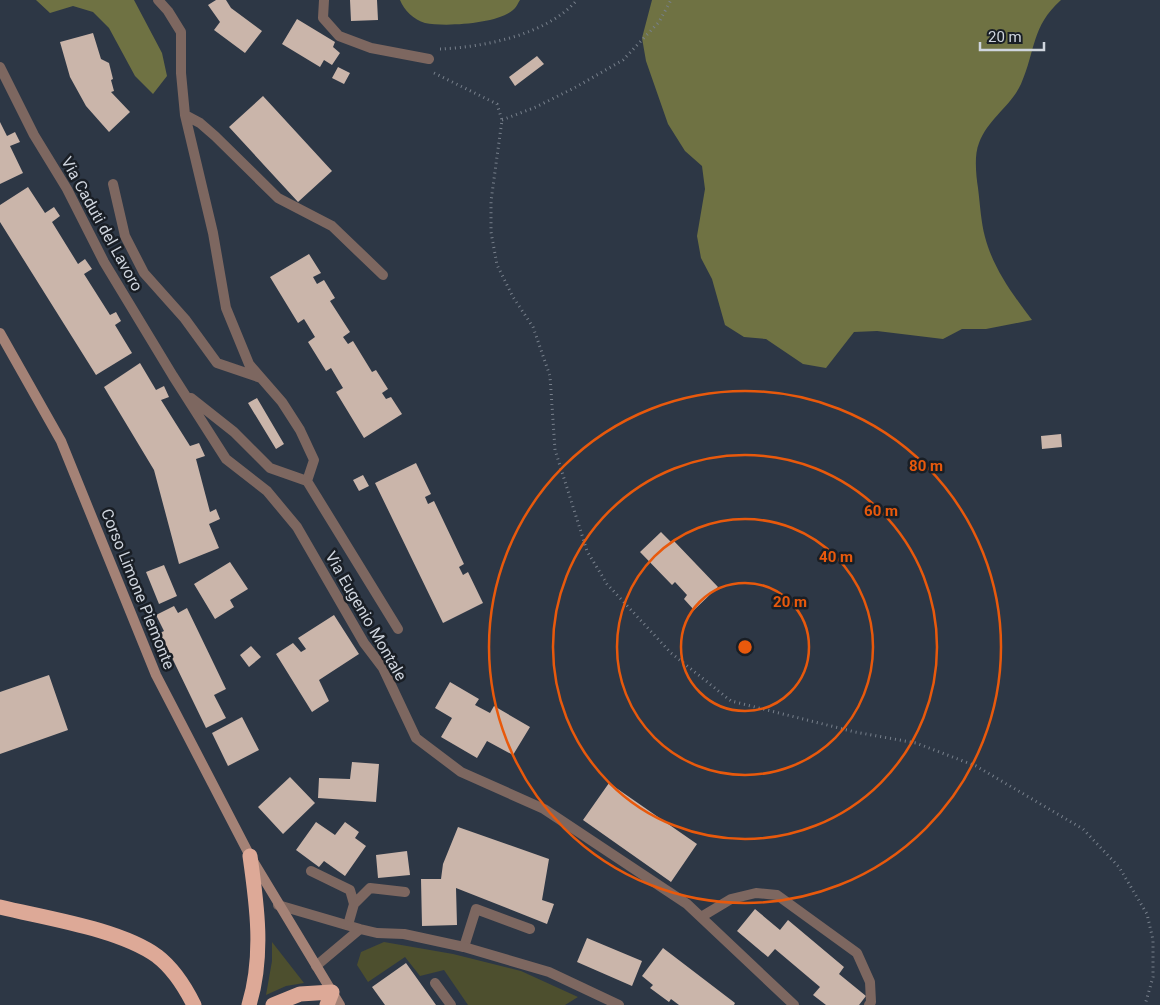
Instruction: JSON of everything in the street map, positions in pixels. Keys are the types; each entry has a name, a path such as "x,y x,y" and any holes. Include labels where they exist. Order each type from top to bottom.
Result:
{"highway":[{"path":"250,856 258,911 258,961 250,1005"},
{"path":"0,907 123,939 157,956 183,983 194,1005"},
{"path":"273,1005 300,994 333,1001"}],"main road":[{"name":"Corso Limone Piemonte","path":"0,333 61,441 156,675 250,856 316,966 333,1001"}],"street":[{"path":"158,0 168,11 181,32 181,73 185,115 213,233 226,308 249,364 287,409 314,460 307,480"},
{"path":"324,0 323,18 338,36 371,48 429,60"},
{"name":"Via Caduti del Lavoro","path":"0,68 34,134 67,189 104,262 184,393"},
{"path":"185,115 200,123 278,198 332,226 383,275"},
{"path":"114,184 125,236 144,273 185,319 218,363 262,378"},
{"path":"184,393 234,432 270,468 307,480 398,629"},
{"name":"Via Eugenio Montale","path":"184,393 226,459 267,491 296,528 364,643 383,668 416,738 461,772 544,809 680,899 701,916 794,1005"},
{"path":"311,871 350,890 354,904"},
{"path":"348,925 354,904 370,888 406,892"},
{"path":"701,916 730,899 756,893 777,895 857,953 870,982 871,1002 869,1005"},
{"path":"278,905 360,929 404,934 464,947 549,972 619,1005"},
{"path":"464,947 476,909 530,929"},
{"path":"316,966 360,929"},
{"path":"435,983 451,1005"}],"path":[{"path":"577,0 542,25 526,32 475,47 435,49 429,60 434,73 498,104 502,120 491,201 491,232 497,265 513,297 533,327 550,376 555,450 587,551 607,584 671,653 731,701 855,732 916,743 976,766 1083,829 1119,867 1147,914 1153,940 1153,977 1145,1005"},
{"path":"502,120 536,107 623,60 659,22 671,0"}],"green space":[{"path":"36,0 134,0 162,53 167,76 153,94 135,76 109,28 93,12 73,6 50,13"},
{"path":"400,0 520,0 516,7 506,15 484,21 445,25 425,23 417,20 407,11"},
{"path":"652,0 1061,0 1051,10 1039,29 1026,72 1017,92 983,134 976,153 981,213 984,231 993,260 1004,281 1032,320 986,329 962,329 943,339 877,331 854,332 826,368 803,364 766,339 744,337 725,325 712,279 701,258 697,236 705,189 702,166 685,151 668,124 646,61 642,38"},
{"path":"272,942 304,983 286,986 266,995 272,961"},
{"path":"384,942 453,954 521,971 578,997 565,1005 468,1005 444,970 420,976 405,957 368,982 357,965 361,952"}],"building":[{"path":"216,0 226,0 231,8 262,31 245,53 214,30 220,22 208,5"},
{"path":"350,0 377,0 378,20 351,21"},
{"path":"297,19 335,42 333,47 340,53 332,65 324,60 320,67 282,44"},
{"path":"93,33 101,59 109,63 114,91 111,92 130,112 109,132 86,106 70,77 60,42"},
{"path":"537,56 544,64 515,86 509,77"},
{"path":"338,67 350,73 344,84 332,78"},
{"path":"263,96 332,171 298,202 229,127"},
{"path":"0,122 7,136 15,132 20,142 10,146 23,173 0,184"},
{"path":"28,187 45,213 54,207 60,216 52,222 78,264 85,259 92,269 84,274 110,315 116,312 121,321 115,325 132,353 96,375 0,222 0,205"},
{"path":"309,254 321,273 313,277 317,284 324,280 335,298 330,301 350,332 343,337 348,344 353,341 372,372 376,370 388,389 382,393 386,399 391,397 402,414 364,438 336,392 343,388 331,368 326,371 308,342 315,337 304,319 298,323 270,277"},
{"path":"140,363 156,390 164,386 169,397 161,400 190,446 199,443 205,456 196,459 210,512 216,509 220,519 209,524 219,548 179,564 154,470 104,387"},
{"path":"257,398 284,444 276,449 248,403"},
{"path":"1061,434 1062,447 1042,449 1041,436"},
{"path":"416,463 431,494 425,497 428,504 434,501 464,564 459,567 463,575 468,572 483,603 443,623 375,483"},
{"path":"363,475 369,486 359,491 353,480"},
{"path":"661,532 671,542 673,540 718,587 694,610 684,599 687,595 675,582 672,585 640,552"},
{"path":"230,562 248,589 230,600 234,607 215,619 194,584"},
{"path":"164,565 177,596 159,604 146,572"},
{"path":"174,606 178,613 187,608 226,689 214,695 226,718 206,728 160,633 164,631 156,615"},
{"path":"334,615 359,654 319,680 329,701 312,712 276,654 293,643 301,652 306,649 298,638"},
{"path":"251,646 261,657 249,667 240,655"},
{"path":"49,675 68,730 0,754 0,692"},
{"path":"450,682 479,699 475,705 490,713 494,706 530,727 513,755 487,741 477,758 441,737 452,718 435,708"},
{"path":"242,717 259,750 228,766 212,733"},
{"path":"352,762 379,764 376,802 318,798 319,778 350,779"},
{"path":"290,777 315,803 283,834 258,807"},
{"path":"609,783 697,844 671,882 583,820"},
{"path":"316,822 335,835 345,822 359,832 355,838 366,846 345,876 324,861 319,867 296,850"},
{"path":"458,827 549,859 542,900 554,904 547,924 456,888 457,925 422,926 421,879 441,879 443,864"},
{"path":"407,851 410,875 378,878 376,855"},
{"path":"755,909 780,930 788,920 844,967 839,974 866,996 859,1005 826,1005 813,995 820,987 775,949 768,957 737,931"},
{"path":"587,938 642,961 632,986 577,962"},
{"path":"663,948 735,1003 734,1005 679,1005 671,999 669,1002 650,988 653,985 642,976"},
{"path":"406,963 436,1005 385,1005 372,987"}]}
